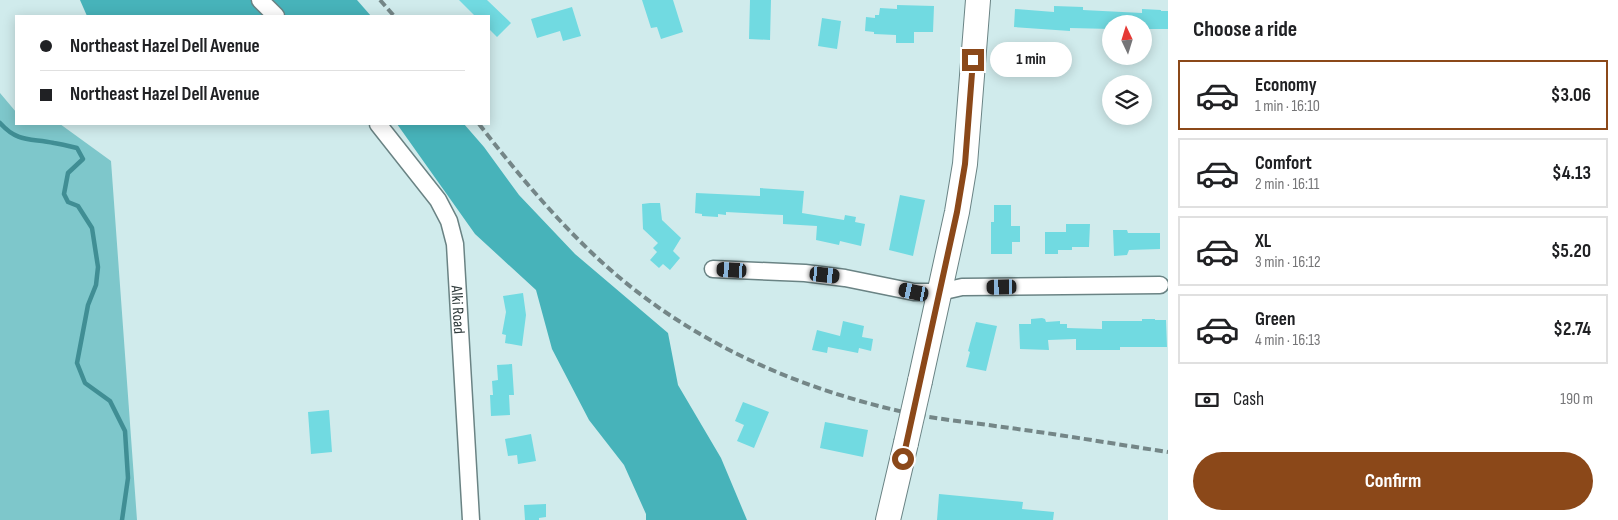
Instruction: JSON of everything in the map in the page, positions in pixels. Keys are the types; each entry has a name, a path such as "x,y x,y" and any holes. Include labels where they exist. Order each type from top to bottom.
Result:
{"street":[{"path":"260,0 275,15"},
{"path":"888,520 957,212 965,164 978,0"},
{"name":"Alki Road","path":"379,125 438,200 449,221 455,244 471,520"},
{"path":"714,269 805,273 845,278 914,292 940,292 962,288 1160,285"}],"shaded area":[{"path":"80,0 357,0 370,15 87,15"},
{"path":"0,93 15,111 15,125 61,125 111,161 137,520 0,520"},
{"path":"398,125 465,125 484,147 519,195 575,254 668,333 678,385 721,458 747,520 646,520 646,514 624,465 589,420 552,349 536,290 475,234"}],"building":[{"path":"459,0 487,0 511,23 497,37 490,30 490,15 474,15"},
{"path":"642,0 673,0 683,32 661,39 657,27 651,28"},
{"path":"750,0 771,0 770,40 749,39"},
{"path":"897,5 934,6 933,32 914,32 914,43 896,43 896,35 874,34 874,32 865,31 866,17 875,18 875,15 879,15 880,8 897,9"},
{"path":"1054,6 1083,7 1083,10 1142,13 1142,9 1168,11 1168,29 1152,29 1152,15 1102,15 1102,29 1070,28 1070,31 1014,27 1015,9 1054,12"},
{"path":"572,7 581,36 563,41 560,31 537,38 531,19"},
{"path":"822,18 841,21 837,49 818,46"},
{"path":"760,188 804,191 802,213 844,220 845,215 856,217 855,222 865,224 861,246 840,241 839,245 816,240 817,226 783,224 783,215 726,212 726,215 718,214 718,217 702,216 702,214 695,213 696,193 760,196"},
{"path":"900,195 925,200 913,256 889,250"},
{"path":"660,203 662,220 681,238 673,251 680,258 670,270 663,264 659,268 650,260 657,252 653,248 658,243 643,229 642,204"},
{"path":"994,205 1011,205 1011,226 1020,226 1020,242 1012,242 1012,254 991,254 991,222 994,222"},
{"path":"1066,224 1090,224 1089,247 1072,247 1072,250 1058,250 1058,254 1045,254 1045,232 1066,232"},
{"path":"1113,230 1127,230 1128,233 1160,233 1160,249 1129,250 1127,255 1114,256"},
{"path":"523,293 526,315 522,346 505,343 506,335 502,334 506,312 503,296"},
{"path":"1042,318 1046,322 1060,321 1060,324 1067,324 1067,328 1102,329 1102,321 1166,320 1167,347 1120,347 1120,350 1076,350 1076,339 1048,340 1049,350 1020,349 1019,324 1031,324 1031,319"},
{"path":"843,321 864,326 862,337 873,339 871,351 859,348 858,353 828,347 827,353 812,350 817,330 840,336"},
{"path":"976,322 997,326 986,371 966,367 970,352 968,351"},
{"path":"512,364 514,395 509,395 510,415 491,416 490,395 493,395 492,381 498,380 497,365"},
{"path":"743,402 769,412 754,448 737,441 744,425 735,421"},
{"path":"329,410 332,452 311,454 308,412"},
{"path":"825,422 868,430 863,457 820,448"},
{"path":"531,434 536,461 518,464 517,455 508,456 505,439"},
{"path":"939,494 1023,502 1022,509 1054,512 1053,520 937,520"},
{"path":"546,504 546,517 539,518 539,520 525,520 524,505"}],"waterway":[{"path":"0,123 19,137 77,148 83,159 68,173 64,194 68,202 78,206 92,228 98,267 96,285 88,305 77,363 85,383 110,401 125,431 128,478 122,520"}],"railway":[{"path":"380,0 393,15"},
{"path":"480,125 533,190 592,253 626,283 662,310 700,334 739,355 821,389 908,413 1168,452"}],"route":[{"path":"903,459 957,212 965,164 973,60"}]}
